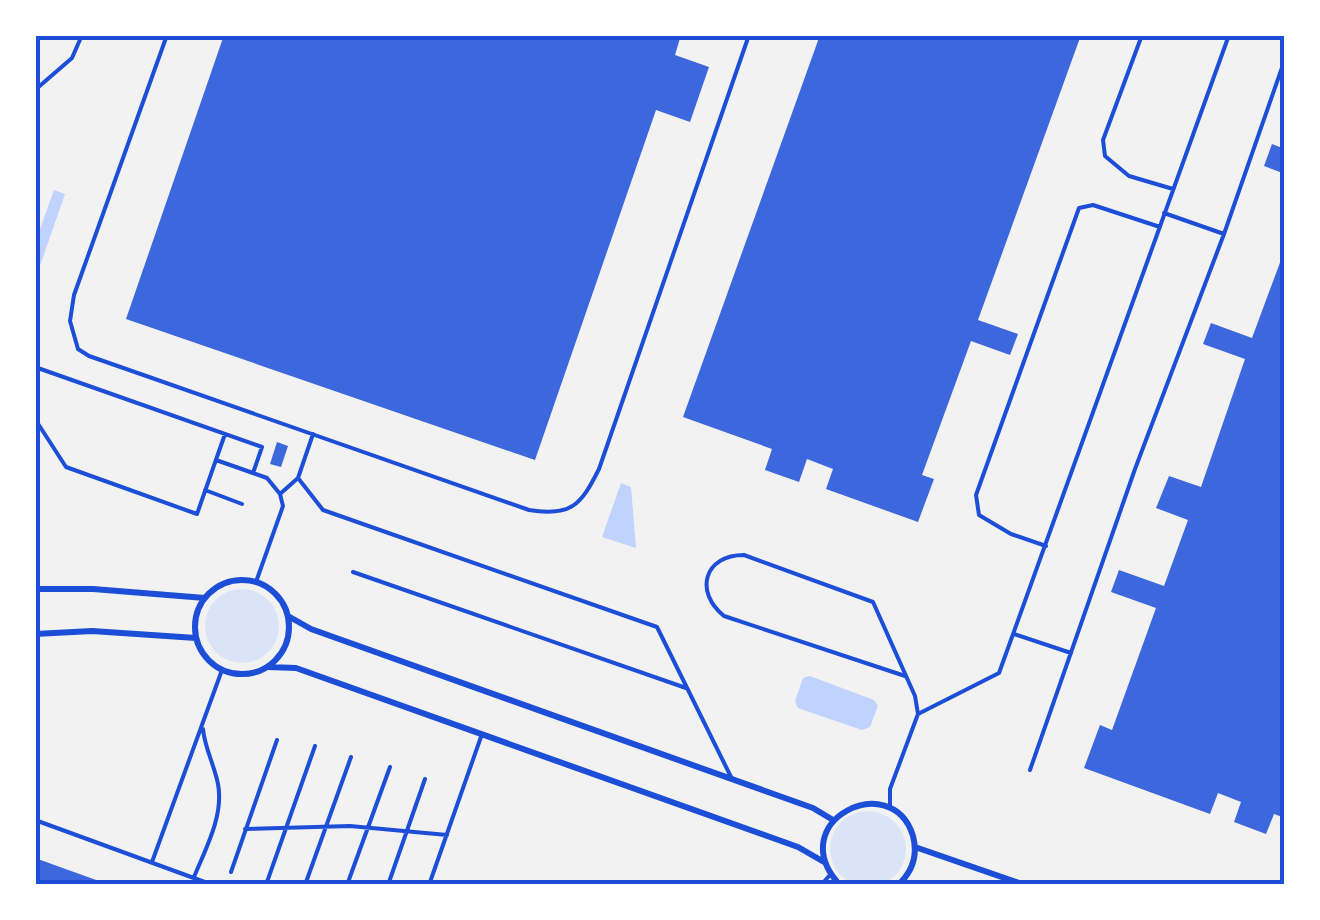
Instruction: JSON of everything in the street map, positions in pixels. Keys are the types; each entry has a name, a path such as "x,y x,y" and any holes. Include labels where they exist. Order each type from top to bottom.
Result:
{"street":[{"path":"824,862 798,847 296,668 268,667 238,674 222,670 210,662 196,638 195,624 205,598 228,582 256,582 276,595 288,616 310,629 813,808 833,820"},
{"path":"36,589 93,589 205,598"},
{"path":"268,667 286,645 288,616"},
{"path":"35,634 92,632 196,638"},
{"path":"840,885 830,875 822,847 833,820 860,804 875,804 890,808 912,832 914,862 898,885"},
{"path":"915,847 1025,885"}],"lane":[{"path":"35,90 72,58 82,35"},
{"path":"167,35 74,295 70,321 78,349 529,510 554,514 573,508 587,494 599,470 749,35"},
{"path":"1142,35 1103,140 1105,156 1129,176 1173,189"},
{"path":"918,714 998,673 1229,35"},
{"path":"1030,770 1285,59"},
{"path":"1046,546 987,522 978,515 976,495 1079,208 1093,205 1160,227"},
{"path":"1164,214 1224,234"},
{"path":"35,367 262,447 253,473"},
{"path":"35,419 66,467 197,514 225,434"},
{"path":"280,494 298,478 313,434"},
{"path":"216,460 267,478 280,494 282,506 256,582"},
{"path":"298,478 323,510 657,627 732,780"},
{"path":"206,490 242,504"},
{"path":"890,808 890,789 918,714 915,696 873,602 744,555 730,555 716,562 706,576 706,593 712,607 724,616 904,676"},
{"path":"353,572 686,688"},
{"path":"35,577 36,589"},
{"path":"1014,634 1071,653"},
{"path":"152,862 222,670"},
{"path":"194,878 221,802 217,778 205,750 202,724"},
{"path":"429,885 482,734"},
{"path":"230,872 278,740"},
{"path":"267,882 315,746"},
{"path":"306,885 351,757"},
{"path":"347,885 390,767"},
{"path":"388,885 425,779"},
{"path":"35,820 213,885"},
{"path":"245,829 367,827 446,835"},
{"path":"821,885 830,875"}],"shaded area":[{"path":"242,589 256,591 268,600 277,612 277,640 268,652 256,661 242,663 228,661 216,652 207,640 205,626 207,612 216,600 228,591"},
{"path":"868,811 895,822 906,849 895,876 868,887 841,876 830,849 841,822"}],"water":[{"path":"54,190 65,194 35,280 35,243"},
{"path":"621,483 631,487 636,548 602,537"},
{"path":"810,676 874,700 878,706 870,727 862,730 798,708 795,701 803,678"}],"building":[{"path":"224,35 681,35 675,55 709,67 690,122 656,110 535,460 126,319"},
{"path":"820,35 1081,35 978,320 1018,334 1010,355 971,341 922,475 934,479 918,522 826,489 833,469 807,459 799,482 765,470 772,449 683,417"},
{"path":"1272,144 1285,149 1285,174 1264,166"},
{"path":"1285,249 1285,818 1274,814 1266,834 1234,822 1241,802 1218,793 1210,814 1084,768 1100,725 1112,730 1156,608 1111,592 1119,570 1164,586 1188,520 1156,508 1169,476 1201,487 1245,359 1203,344 1211,323 1252,338"},
{"path":"277,442 288,446 281,467 270,464"},
{"path":"35,858 110,885 35,885"}]}
